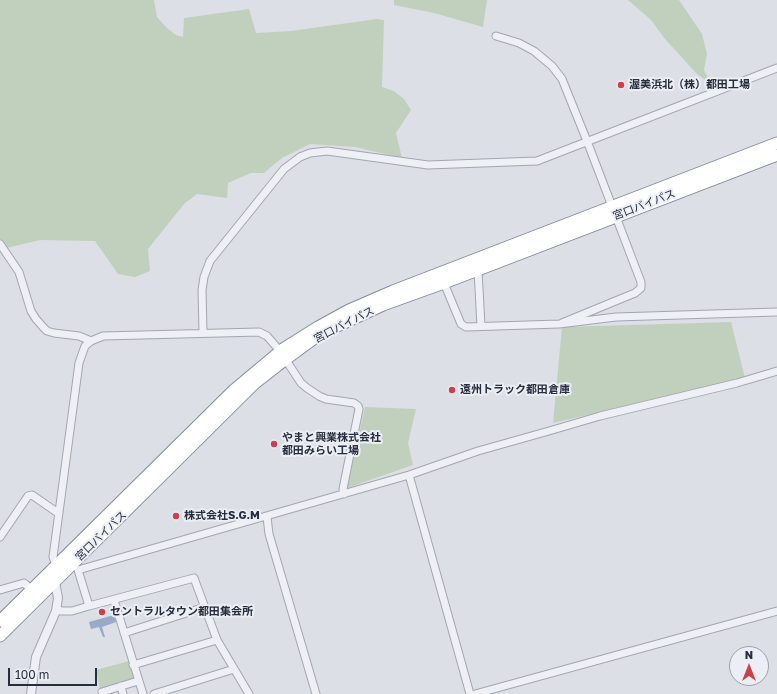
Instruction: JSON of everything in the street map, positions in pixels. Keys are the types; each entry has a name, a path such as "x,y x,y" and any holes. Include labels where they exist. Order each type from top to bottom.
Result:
{"highway":[{"name":"宮口バイパス","path":"0,636 283,355 320,334 373,310 478,270 777,143"},
{"name":"宮口バイパス","path":"0,621 234,390 283,355 318,327 349,310 394,291 777,155"}],"street":[{"path":"496,36 524,45 540,56 552,66 565,86 641,282 641,288 635,293 562,323"},
{"path":"203,332 202,290 204,277 210,261 284,169 300,157 327,151 428,165 538,161 777,68"},
{"path":"0,244 19,272 31,311 39,323 47,330 79,336 91,341"},
{"path":"478,270 481,326"},
{"path":"444,283 461,324 466,326 562,323 616,317 777,312"},
{"path":"56,565 53,557 58,513 79,363 83,350 91,341 107,335 258,332 267,336 283,355 302,383 314,393 326,399 354,403 358,406 343,490 344,494"},
{"path":"89,606 78,570 267,517 409,475 478,451 600,416 737,383 777,371"},
{"path":"409,475 470,694"},
{"path":"0,536 28,496 32,495 58,513"},
{"path":"267,517 269,534 316,694"},
{"path":"57,609 62,611 72,611 194,578 217,640 249,694"},
{"path":"31,694 36,657 57,609 58,598 55,582"},
{"path":"0,590 24,583 32,589"},
{"path":"114,600 143,694"},
{"path":"124,632 205,607"},
{"path":"475,694 777,611"},
{"path":"133,665 217,640"},
{"path":"154,694 234,669"},
{"path":"102,694 102,692 138,681"},
{"path":"121,686 123,694"}],"green space":[{"path":"0,0 154,0 157,17 176,35 183,37 184,18 249,9 256,33 291,31 377,19 384,20 382,87 394,91 404,99 411,110 396,133 402,158 355,147 310,144 282,158 264,173 251,173 228,183 227,198 197,194 184,204 148,249 150,271 135,277 118,274 95,241 40,240 2,249 0,248"},
{"path":"394,0 487,0 483,27 434,13 394,5"},
{"path":"628,0 679,0 702,34 707,54 704,70 712,85 697,74 665,39 651,20"},
{"path":"731,322 745,378 553,423 562,327"},
{"path":"365,407 416,409 408,443 413,465 347,488"},
{"path":"129,661 135,679 100,689 96,670"}],"water":[{"path":"114,615 116,622 102,627 105,637 103,637 99,627 91,629 89,622"}],"place":[{"name":"渥美浜北（株）都田工場","path":"621,85"},
{"name":"遠州トラック都田倉庫","path":"452,390"},
{"name":"やまと興業株式会社 都田みらい工場","path":"274,444"},
{"name":"株式会社S.G.M","path":"176,516"},
{"name":"セントラルタウン都田集会所","path":"102,612"}]}
